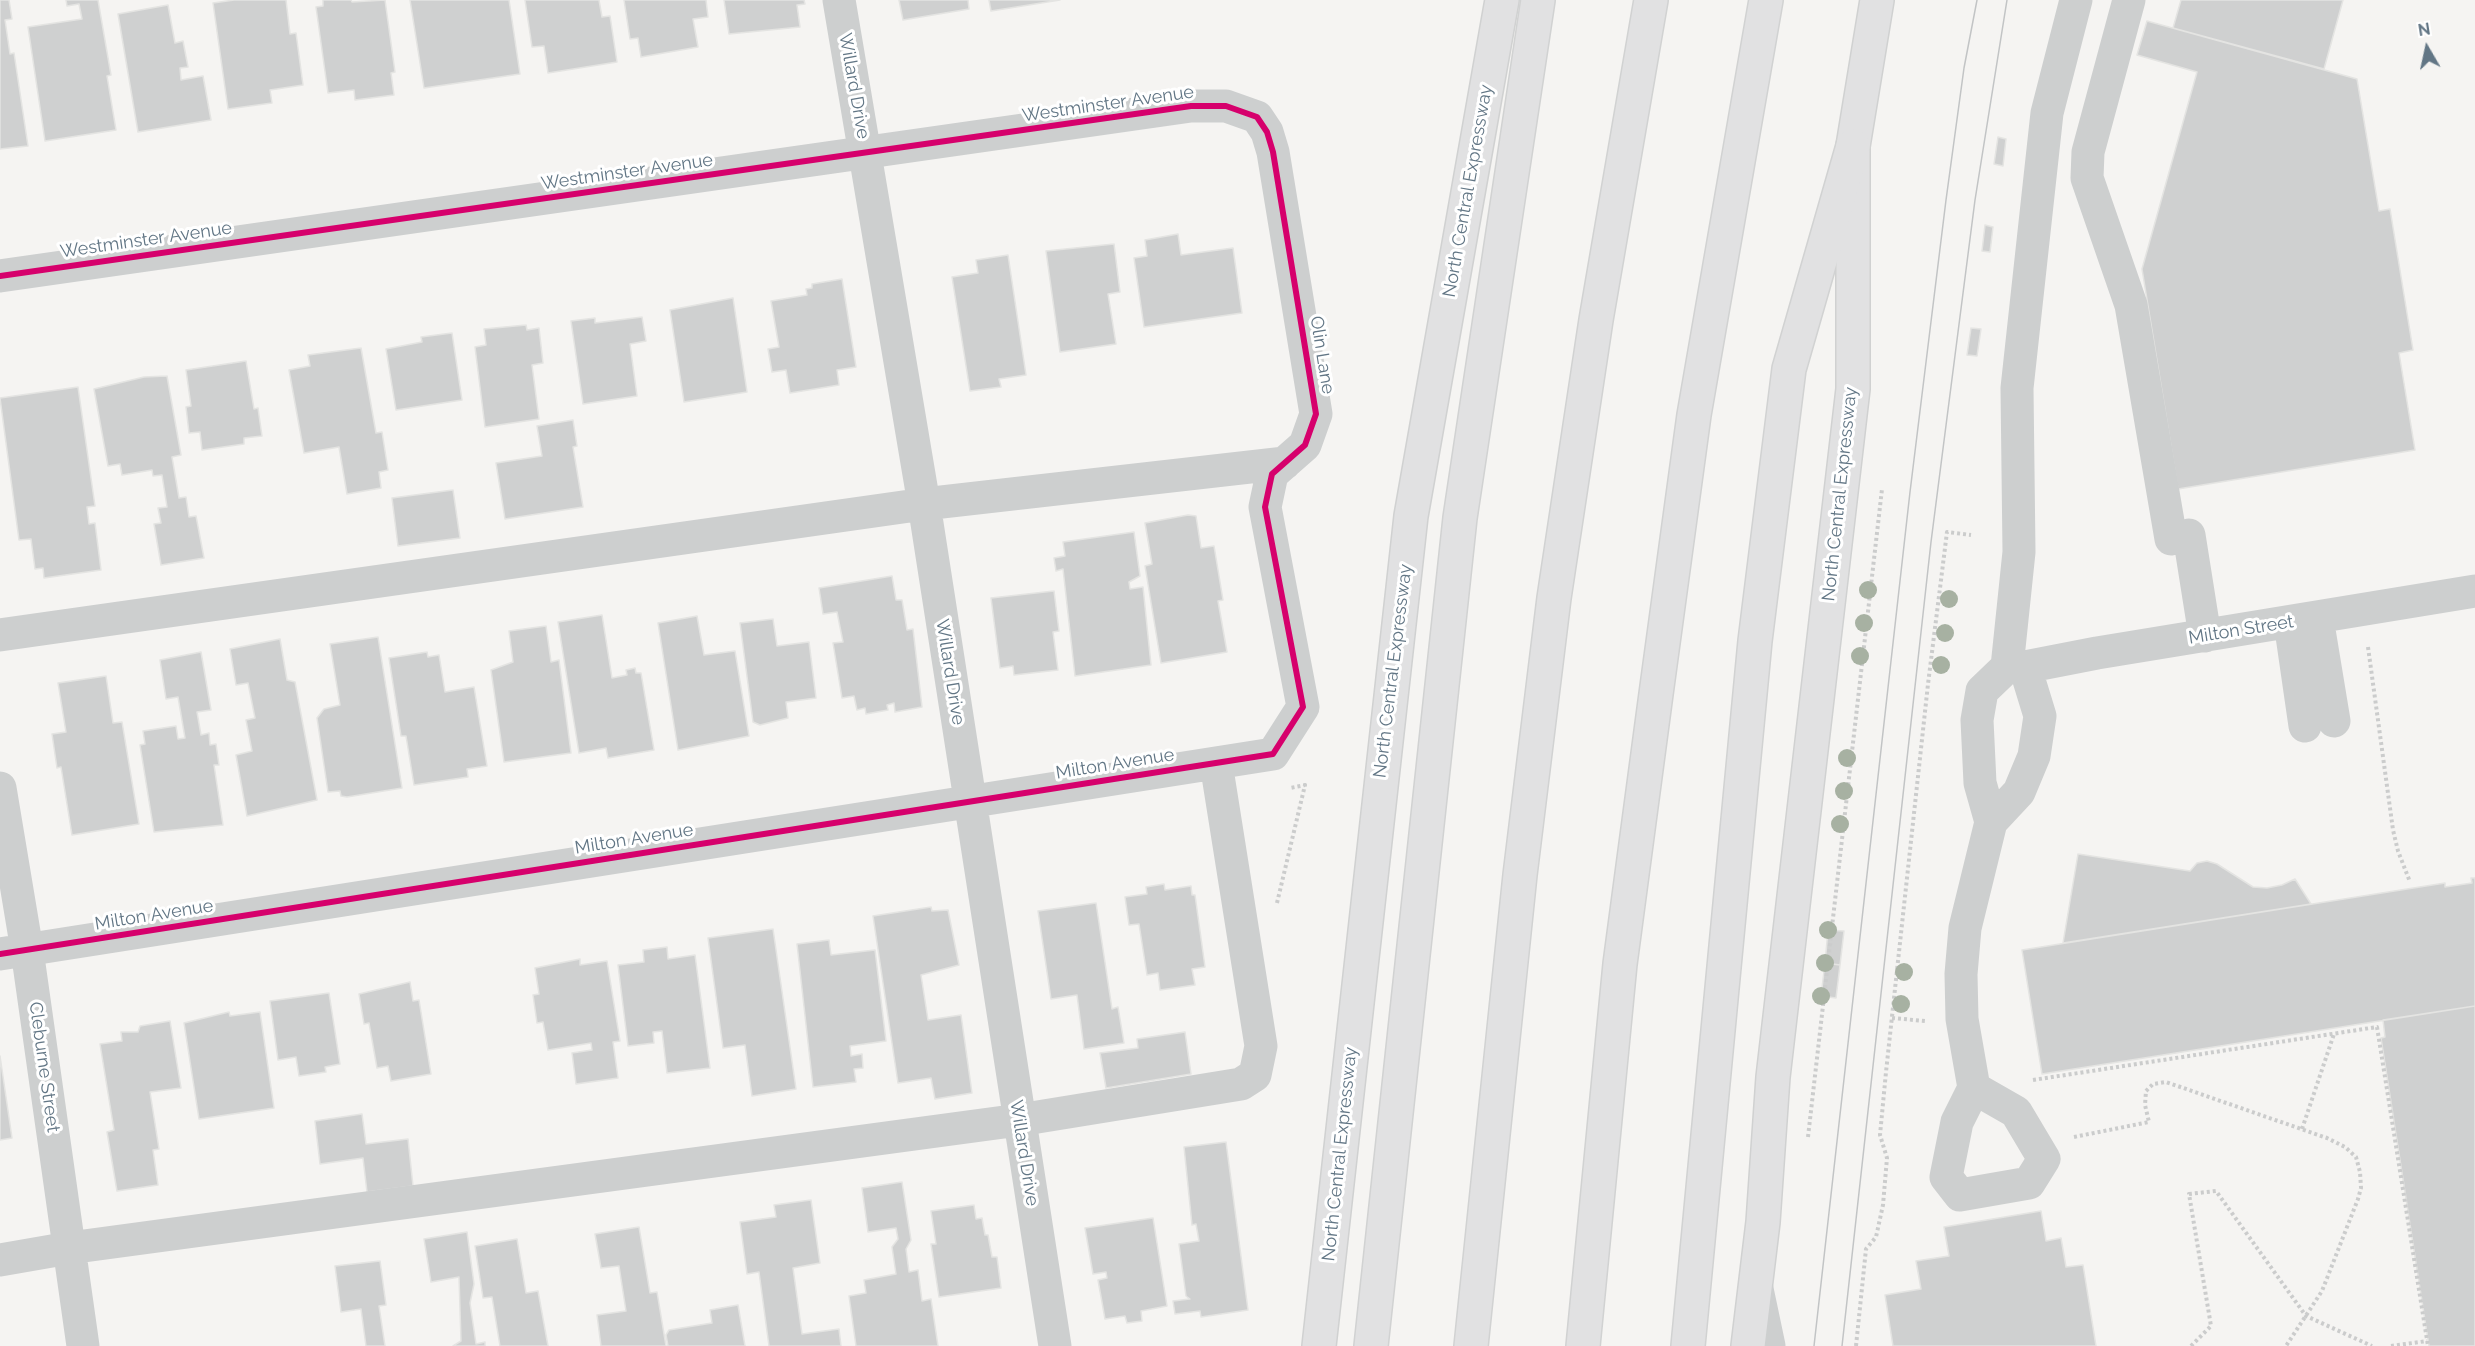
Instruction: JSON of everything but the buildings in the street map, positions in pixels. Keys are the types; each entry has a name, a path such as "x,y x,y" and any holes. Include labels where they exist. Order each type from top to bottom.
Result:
{"main road":[{"name":"North Central Expressway","path":"1319,1346 1379,786 1411,516 1502,0"},
{"path":"1371,1346 1460,518 1538,0"},
{"path":"1472,1346 1517,898 1554,598 1596,320 1651,0"},
{"path":"1583,1346 1620,964 1657,683 1694,415 1766,0"},
{"name":"North Central Expressway","path":"1749,1346 1763,1222 1773,1077 1853,389 1853,146 1876,0"},
{"path":"1688,1346 1755,641 1789,369 1853,146"}],"street":[{"name":"Willard Drive","path":"839,0 924,504 1055,1346"},
{"path":"1974,1088 2016,1112 2044,1159 2029,1183 1960,1195 1946,1177 1957,1122 1974,1088 1962,1019 1961,974 1965,928 1991,822 2019,792 2034,756 2040,716 2016,667 2019,552 2017,388 2047,113 2076,0"},
{"path":"2129,0 2088,152 2087,178 2131,305 2180,537 2205,636"},
{"name":"Westminster Avenue","path":"0,276 1191,106 1226,106 1257,117"},
{"name":"Olin Lane","path":"1257,117 1267,132 1273,152 1316,414 1305,445 1272,474 1265,507 1303,707 1274,754"},
{"path":"0,635 924,504 1285,463"},
{"name":"Milton Street","path":"2016,667 2475,591"},
{"path":"2304,620 2320,724"},
{"path":"1991,822 1980,783 1977,720 1982,691 2016,667"},
{"name":"Milton Avenue","path":"14,952 1274,754"},
{"path":"0,1260 69,1248 1019,1120 1241,1084 1255,1075 1261,1046 1216,764"},
{"name":"Cleburne Street","path":"0,788 14,952 69,1248 83,1346"},
{"path":"1756,1284 1769,1346"}],"path":[{"path":"1807,1148 1882,489"},
{"path":"1857,1346 1866,1249 1876,1238 1883,1205 1887,1158 1880,1135 1928,684 1947,532 1971,535"},
{"path":"2368,648 2393,830 2410,882"},
{"path":"1892,1018 1912,1019"},
{"path":"2030,1080 2377,1027 2428,1344 2391,1346"},
{"path":"2302,1129 2334,1034"},
{"path":"2035,1144 2149,1122 2145,1105 2146,1091 2153,1084 2166,1082 2327,1138 2351,1152 2356,1157 2361,1188 2322,1291 2286,1346"},
{"path":"2191,1346 2211,1326 2189,1194 2216,1191 2306,1316 2372,1346"}],"tram line":[{"path":"1814,1346 1910,492 1946,200 1964,68 1977,0"},
{"path":"1842,1346 1931,542 1975,200 2007,0"}],"cycle path":[{"path":"0,276 1191,106 1226,106 1257,117 1267,132 1273,152 1316,414 1305,445 1272,474 1265,507 1303,707 1273,754 0,954"}]}
